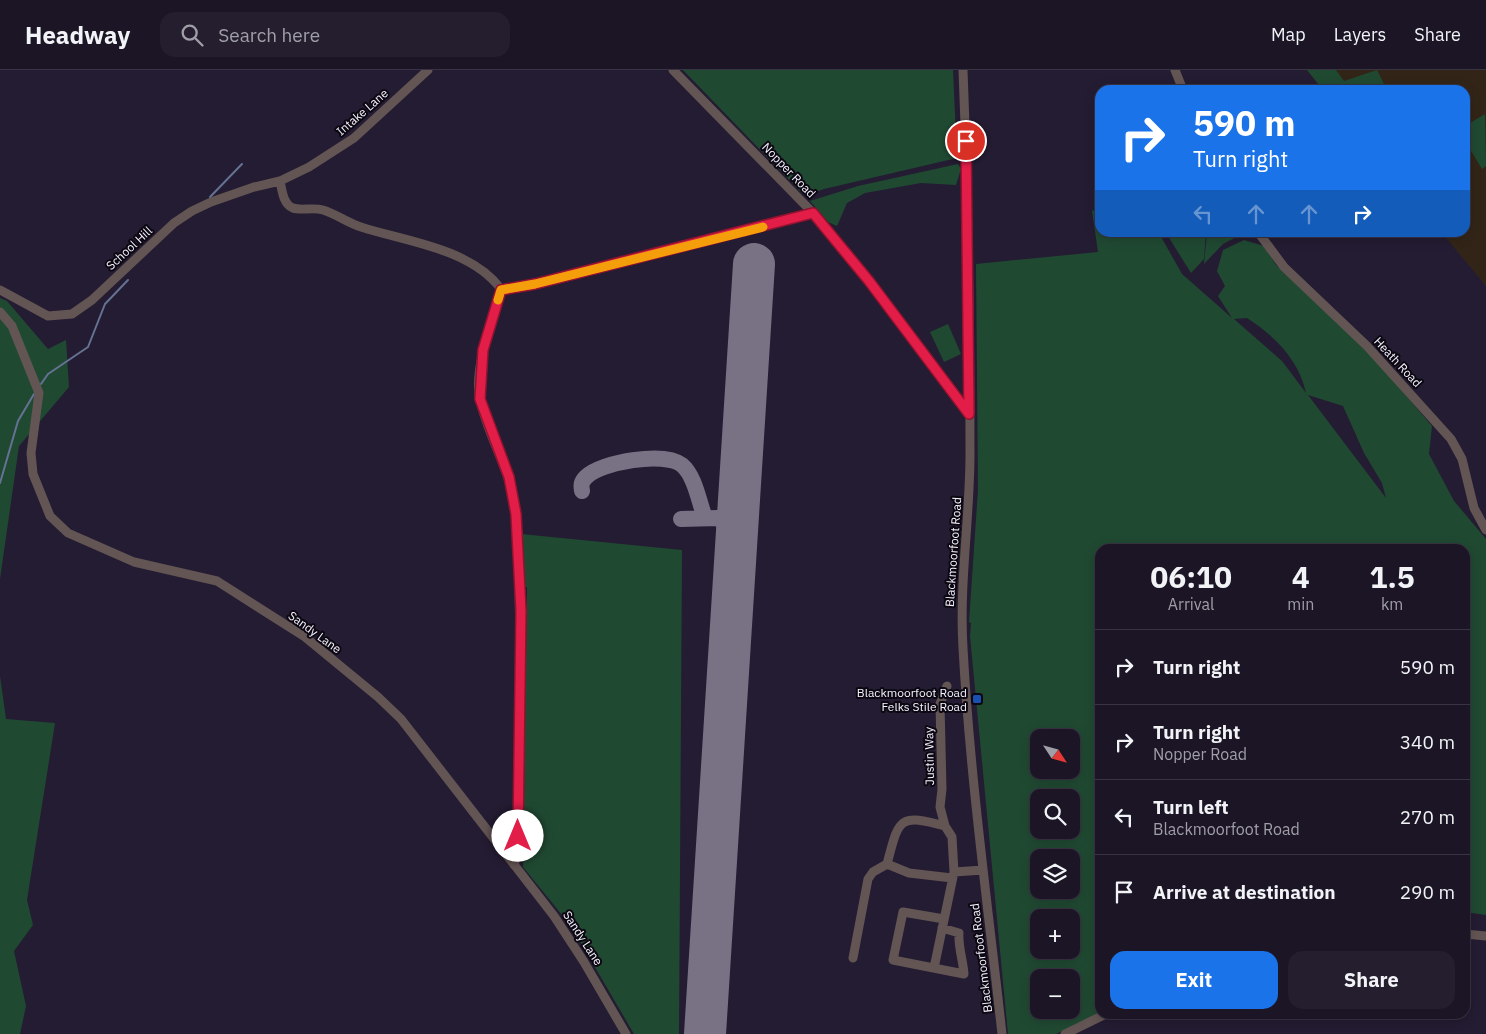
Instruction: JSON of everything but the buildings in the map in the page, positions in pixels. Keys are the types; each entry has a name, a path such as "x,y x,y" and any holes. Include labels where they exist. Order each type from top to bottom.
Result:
{"street":[{"name":"Intake Lane","path":"280,182 309,167 354,138 428,70"},
{"name":"Nopper Road","path":"673,70 813,213 869,281 969,414"},
{"name":"Blackmoorfoot Road","path":"963,70 967,181 970,484 961,602 963,648 983,870 1002,1034"},
{"path":"1175,70 1181,85"},
{"path":"280,182 287,204 293,208 324,210 360,227 432,246 463,259 481,270 501,290"},
{"name":"School Hill","path":"0,290 48,316 72,314 92,300 174,223 192,211 223,197 280,182"},
{"path":"501,290 535,284 813,213"},
{"name":"Heath Road","path":"1262,237 1284,267 1367,346 1451,439 1462,459 1474,508 1486,530"},
{"path":"501,290 483,350 480,399 509,477 516,514 521,611 519,849 514,865"},
{"name":"Sandy Lane","path":"0,312 12,326 40,393 31,453 34,474 50,516 68,533 134,562 217,581 305,638 378,697 401,719 564,931 626,1034"},
{"name":"Justin Way","path":"945,826 940,807 942,789 940,704 947,686"},
{"path":"853,958 868,879 873,872 887,864 894,836 900,826 908,819 917,818 945,826 953,843 953,875 934,968"},
{"path":"887,864 909,873 953,875 983,870"},
{"path":"904,912 943,923 959,933 958,947 962,954 964,974 893,960 904,912"},
{"path":"1470,934 1486,936"},
{"path":"1065,1034 1096,1019"}],"shaded area":[{"path":"1307,70 1486,70 1486,286 1445,237 1470,237 1470,85 1319,85"}],"green space":[{"path":"683,70 953,70 957,158 824,189 805,196"},
{"path":"1307,70 1336,70 1344,81 1377,70 1384,85 1319,85"},
{"path":"1485,114 1486,166 1482,169 1470,149 1470,123"},
{"path":"958,164 961,169 956,185 921,183 865,193 847,203 837,226 828,222 810,201 858,186"},
{"path":"1095,210 1095,232 1092,211"},
{"path":"1096,237 1161,237 1182,274 1232,318 1218,296 1225,286 1217,271 1223,250 1244,240 1264,246 1276,265 1372,356 1432,426 1429,454 1454,501 1486,539 1486,915 1470,913 1470,544 1095,544 1095,1015 1056,1034 1008,1034 970,636 971,623 969,622 978,490 976,264 1098,252","holes":["1247,318 1276,341 1292,360 1303,381 1306,393 1282,361 1234,319","1308,395 1343,406 1364,453 1382,483 1386,498"]},
{"path":"1168,237 1206,237 1204,259 1191,273"},
{"path":"1207,237 1236,237 1223,244 1204,264"},
{"path":"0,298 7,301 48,349 66,340 69,387 19,446 0,579"},
{"path":"948,324 961,354 944,362 930,332"},
{"path":"521,534 682,550 679,1034 634,1034 571,926 523,867 527,587 523,587"},
{"path":"0,676 6,719 55,723 27,900 33,925 14,951 26,1006 20,1034 0,1034"}],"waterway":[{"path":"210,197 242,164"},
{"path":"41,384 48,374 88,347 105,304 128,280"},
{"path":"0,483 18,421 34,394"}],"taxiway":[{"path":"582,491 583,480 605,467 633,460 662,459 673,461 682,465 690,476 705,518"},
{"path":"681,519 718,518 725,524 735,550"}],"runway":[{"path":"705,1034 754,264"}],"slow traffic":[{"path":"498,300 501,290 535,284 763,227"}],"place":[{"name":"Blackmoorfoot Road Felks Stile Road","path":"977,699"}],"route":[{"path":"518,836 521,611 516,514 509,477 480,399 483,350 501,290 535,284 813,213 869,281 969,414 966,141"}]}
